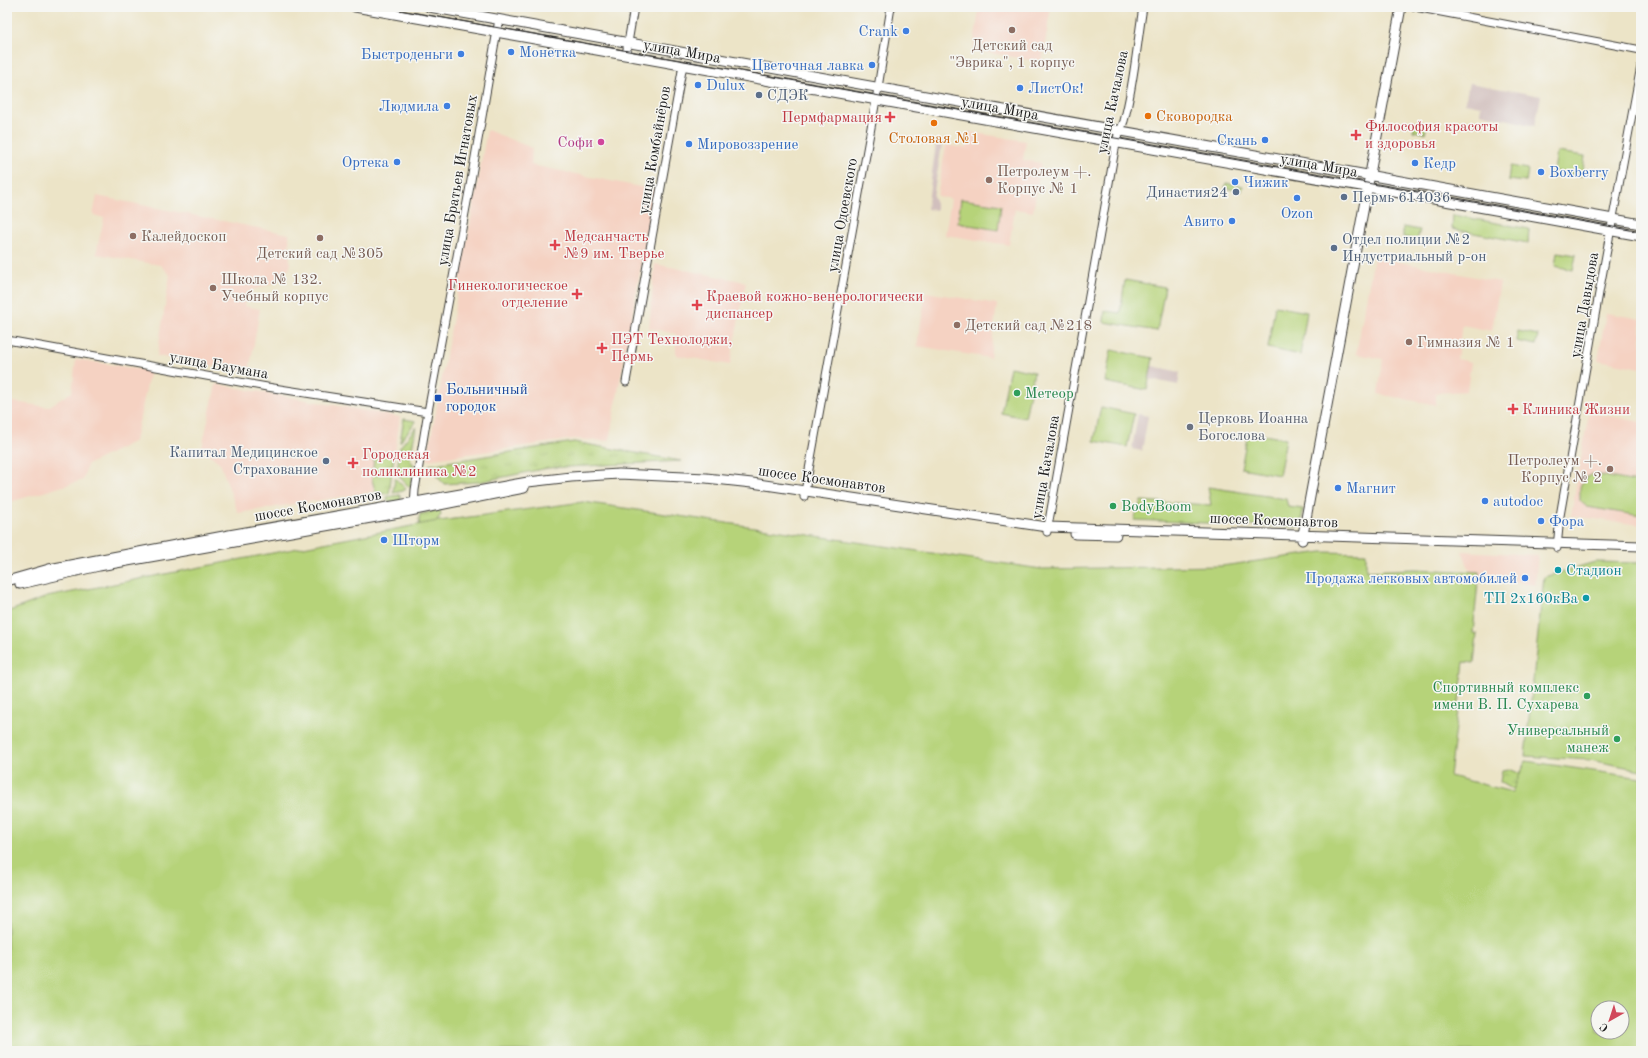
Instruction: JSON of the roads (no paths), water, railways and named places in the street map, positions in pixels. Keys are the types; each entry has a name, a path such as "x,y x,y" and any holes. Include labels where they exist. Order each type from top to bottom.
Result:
{"main road":[{"name":"улица Мира","path":"355,7 1641,236"},
{"name":"улица Мира","path":"430,7 1641,224"},
{"path":"1302,538 1401,7"},
{"name":"шоссе Космонавтов","path":"7,581 49,569 92,561 414,506 528,488 619,480 705,484 805,494 1047,529 1302,538 1641,546"},
{"name":"шоссе Космонавтов","path":"7,587 52,575 414,506"},
{"name":"шоссе Космонавтов","path":"1557,545 1641,551"}],"street":[{"path":"626,55 634,7"},
{"name":"улица Одоевского","path":"805,494 876,100 891,7"},
{"name":"улица Качалова","path":"1047,529 1116,143 1119,130 1123,122 1143,7"},
{"path":"1415,7 1641,50"},
{"name":"улица Братьев Игнатовых","path":"414,506 428,412 499,19"},
{"name":"улица Комбайнёров","path":"626,382 683,66"},
{"name":"улица Давыдова","path":"1557,545 1560,516 1610,231 1641,66"},
{"name":"улица Баумана","path":"7,340 267,387 428,412"}],"tram line":[{"path":"382,7 1641,232"}],"place":[{"name":"Детский сад \"Эврика\", 1 корпус","path":"1012,30"},
{"name":"Crank","path":"906,31"},
{"name":"Монетка","path":"511,52"},
{"name":"Быстроденьги","path":"461,54"},
{"name":"Цветочная лавка","path":"872,65"},
{"name":"Dulux","path":"698,85"},
{"name":"ЛистОк!","path":"1020,88"},
{"name":"СДЭК","path":"759,95"},
{"name":"Людмила","path":"447,106"},
{"name":"Сковородка","path":"1148,116"},
{"name":"Пермфармация","path":"890,117"},
{"name":"Столовая №1","path":"934,123"},
{"name":"Философия красоты и здоровья","path":"1356,135"},
{"name":"Скань","path":"1265,140"},
{"name":"Софи","path":"601,142"},
{"name":"Мировоззрение","path":"689,144"},
{"name":"Ортека","path":"397,162"},
{"name":"Кедр","path":"1415,163"},
{"name":"Boxberry","path":"1541,172"},
{"name":"Петролеум +. Корпус № 1","path":"989,180"},
{"name":"Чижик","path":"1235,182"},
{"name":"Династия24","path":"1236,192"},
{"name":"Пермь 614036","path":"1344,197"},
{"name":"Ozon","path":"1297,198"},
{"name":"Авито","path":"1232,221"},
{"name":"Калейдоскоп","path":"133,236"},
{"name":"Детский сад №305","path":"320,238"},
{"name":"Медсанчасть №9 им. Тверье","path":"555,245"},
{"name":"Отдел полиции №2 Индустриальный р-он","path":"1334,248"},
{"name":"Школа № 132. Учебный корпус","path":"213,288"},
{"name":"Гинекологическое отделение","path":"577,294"},
{"name":"Краевой кожно-венерологически диспансер","path":"697,305"},
{"name":"Детский сад №218","path":"957,325"},
{"name":"Гимназия № 1","path":"1409,342"},
{"name":"ПЭТ Технолоджи, Пермь","path":"602,348"},
{"name":"Метеор","path":"1017,393"},
{"name":"Больничный городок","path":"438,398"},
{"name":"Клиника Жизни","path":"1513,409"},
{"name":"Церковь Иоанна Богослова","path":"1190,427"},
{"name":"Капитал Медицинское Страхование","path":"326,461"},
{"name":"Городская поликлиника №2","path":"353,463"},
{"name":"Петролеум +. Корпус № 2","path":"1610,469"},
{"name":"Магнит","path":"1338,488"},
{"name":"autodoc","path":"1485,501"},
{"name":"BodyBoom","path":"1113,506"},
{"name":"Фора","path":"1541,521"},
{"name":"Шторм","path":"384,540"},
{"name":"Стадион","path":"1558,570"},
{"name":"Продажа легковых автомобилей","path":"1525,578"},
{"name":"ТП 2х160кВа","path":"1586,598"},
{"name":"Спортивный комплекс имени В. П. Сухарева","path":"1587,696"},
{"name":"Универсальный манеж","path":"1617,739"}]}
